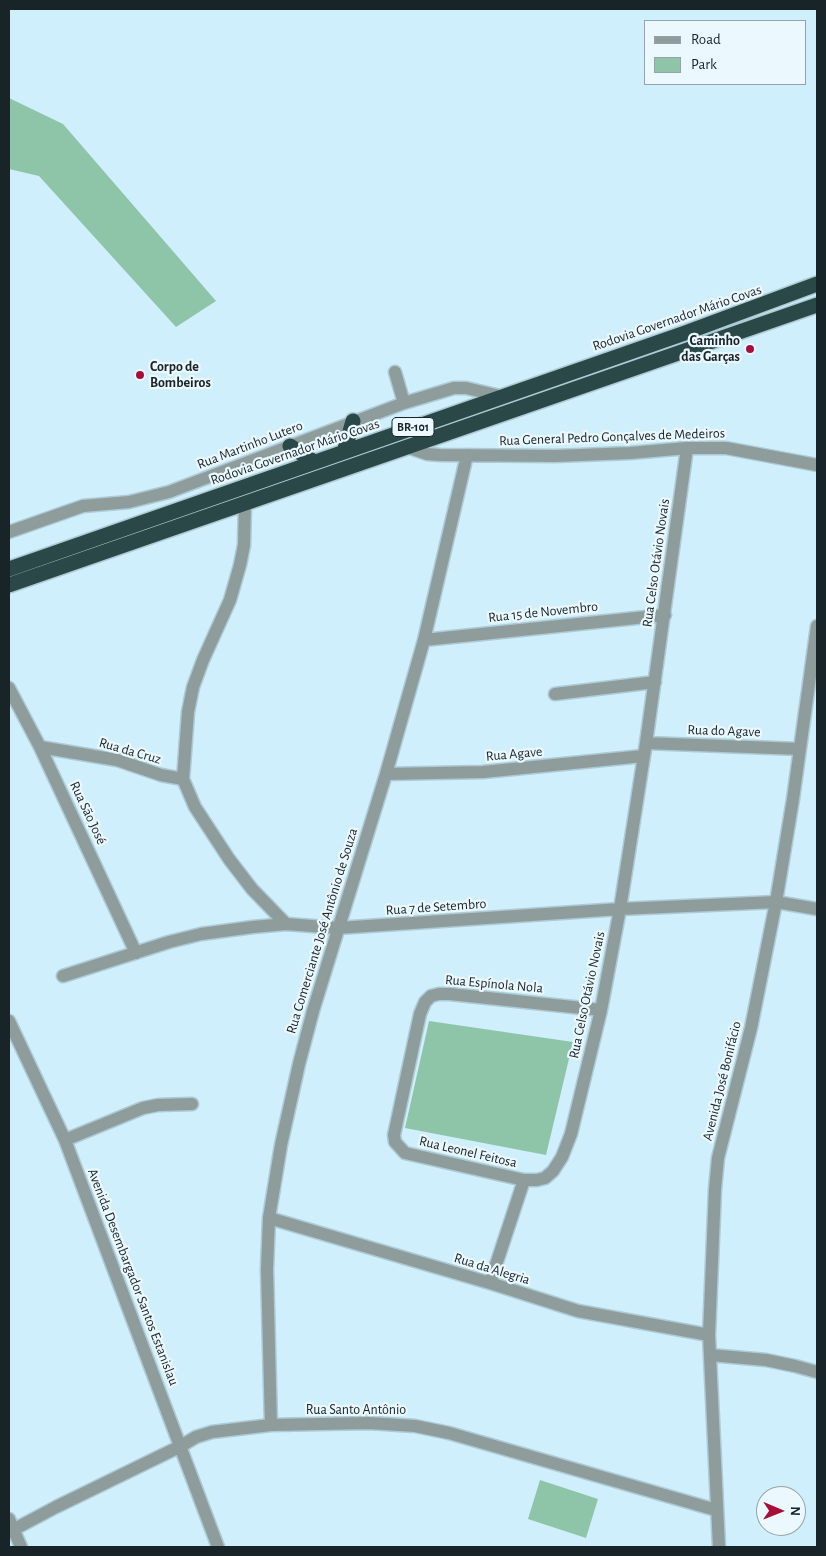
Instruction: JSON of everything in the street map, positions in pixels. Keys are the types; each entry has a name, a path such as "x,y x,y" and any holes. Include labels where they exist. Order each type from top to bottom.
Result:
{"highway":[{"name":"Rodovia Governador Mário Covas","path":"9,568 500,396 685,334 817,284"},
{"name":"BR-101","path":"9,585 817,305"},
{"path":"344,452 353,421"},
{"path":"290,446 314,462"}],"street":[{"path":"395,372 404,403"},
{"name":"Rua Martinho Lutero","path":"9,532 83,506 129,502 168,492 353,421 454,388 466,388 500,396"},
{"name":"Rua General Pedro Gonçalves de Medeiros","path":"407,447 427,454 555,456 687,448 726,448 817,466"},
{"name":"Rua Celso Otávio Novais","path":"524,1180 545,1178 553,1171 562,1157 571,1134 601,1010 620,909 646,743 687,448"},
{"name":"Rua Comerciante José Antônio de Souza","path":"271,1425 267,1269 270,1218 281,1145 299,1064 424,640 467,455"},
{"path":"245,503 244,545 240,565 230,600 193,687 188,712 183,779 204,821 230,859 252,889 286,924"},
{"name":"Rua 15 de Novembro","path":"424,640 665,614"},
{"name":"Avenida José Bonifácio","path":"719,1547 709,1335 718,1158 751,1028 776,902 817,626"},
{"path":"555,694 655,682"},
{"name":"Rua São José","path":"9,688 40,747 136,953"},
{"name":"Rua do Agave","path":"646,743 800,749"},
{"name":"Rua da Cruz","path":"40,747 117,760 161,775 183,779"},
{"name":"Rua Agave","path":"386,774 483,772 643,756"},
{"name":"Rua 7 de Setembro","path":"63,976 168,942 201,934 286,924 338,928 620,909 776,902 817,909"},
{"name":"Rua Espínola Nola","path":"405,1153 395,1142 394,1135 420,1014 431,996 450,994 601,1010"},
{"name":"Avenida Desembargador Santos Estanislau","path":"9,1022 65,1140 218,1547"},
{"path":"65,1140 143,1108 158,1105 192,1104"},
{"name":"Rua Leonel Feitosa","path":"405,1153 524,1180"},
{"path":"490,1283 524,1180"},
{"name":"Rua da Alegria","path":"270,1218 578,1311 709,1335"},
{"path":"710,1355 766,1360 817,1372"},
{"name":"Rua Santo Antônio","path":"10,1527 56,1507 196,1437 212,1432 271,1425 369,1423 415,1426 449,1433 716,1510"},
{"path":"10,1527 21,1547"}],"green space":[{"path":"9,98 63,124 216,301 176,327 39,176 9,169"},
{"path":"429,1021 573,1042 546,1155 405,1128"},
{"path":"540,1480 598,1499 586,1538 528,1519"}],"place":[{"name":"Caminho das Garças","path":"750,349"},
{"name":"Corpo de Bombeiros","path":"140,375"}]}
